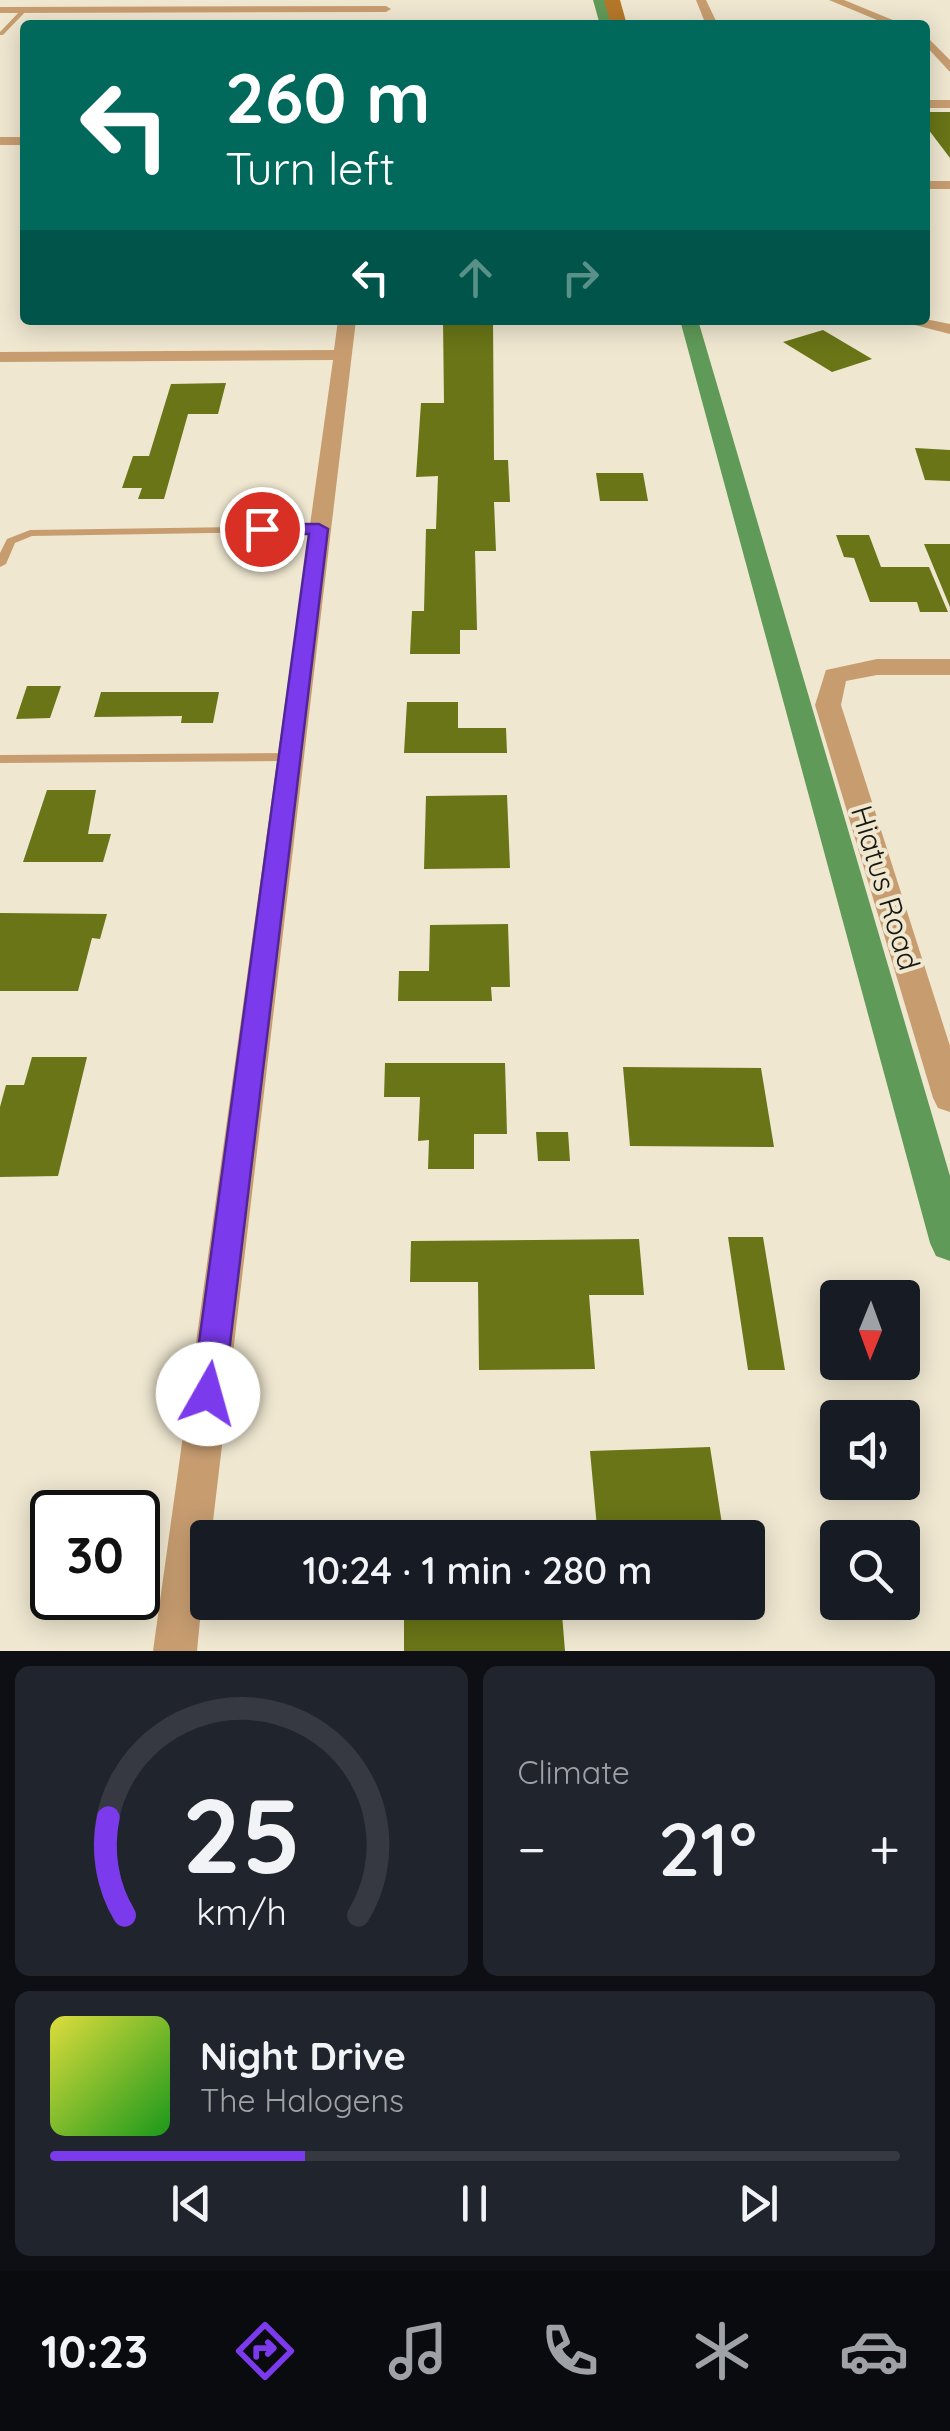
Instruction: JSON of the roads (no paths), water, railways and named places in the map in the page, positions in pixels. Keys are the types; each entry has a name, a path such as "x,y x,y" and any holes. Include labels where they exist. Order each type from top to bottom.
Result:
{"street":[{"path":"834,0 855,13 881,20"},
{"path":"0,10 386,4"},
{"path":"930,44 950,68"},
{"path":"930,57 941,57"},
{"path":"175,1651 346,325"},
{"path":"923,325 950,329"},
{"path":"0,357 343,355"},
{"name":"Hiatus Road","path":"950,667 878,666 834,676 828,704 950,1098"}],"lane":[{"path":"1,34 24,10"},
{"path":"0,564 10,541 30,533 319,529"},
{"path":"0,758 290,757"}],"waterway":[{"path":"599,0 605,20"},
{"path":"690,325 950,1243"}]}
